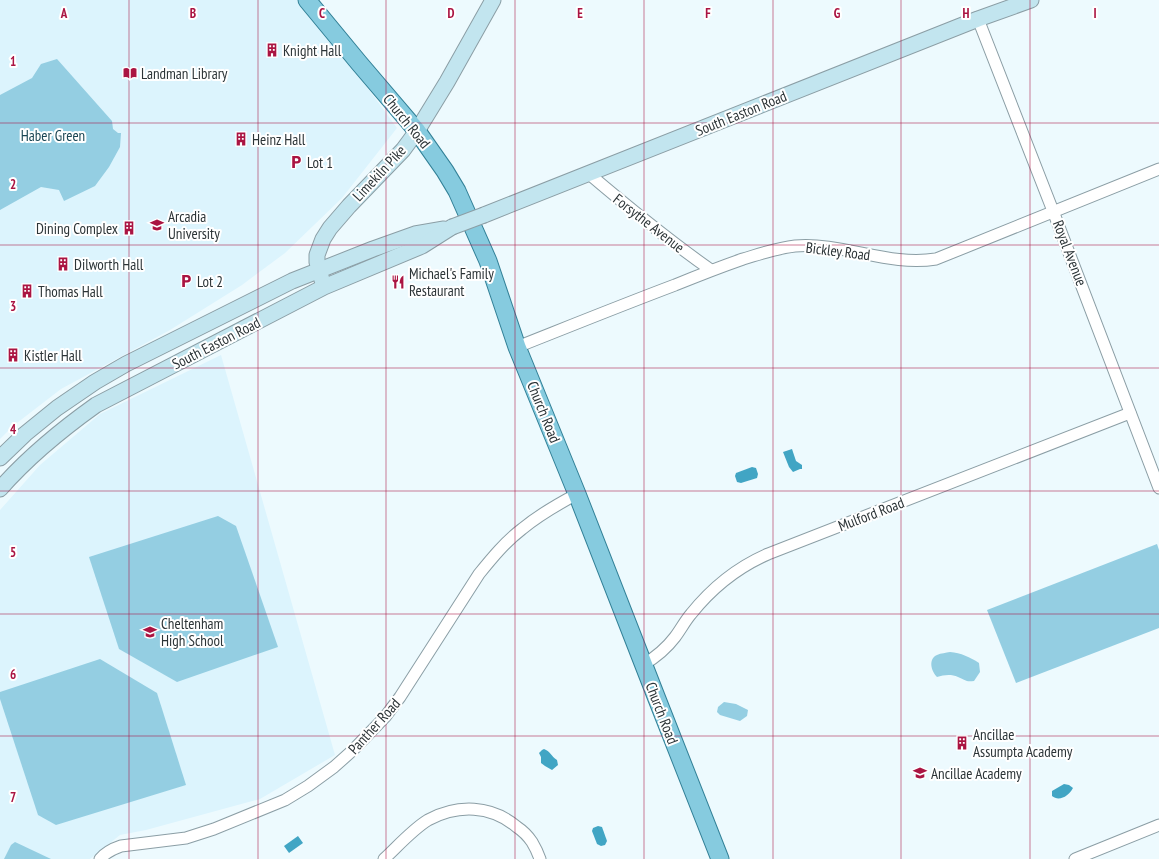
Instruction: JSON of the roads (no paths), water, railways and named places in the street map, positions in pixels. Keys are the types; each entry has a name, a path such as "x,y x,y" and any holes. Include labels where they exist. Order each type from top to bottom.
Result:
{"main road":[{"name":"Church Road","path":"307,0 417,131 457,191 488,261 517,347 577,494 720,859"},
{"name":"Limekiln Pike","path":"324,287 319,270 317,255 323,239 330,228 362,191 403,150 417,131 447,82 493,0"},
{"name":"South Easton Road","path":"0,458 57,408 95,382 126,364 292,281 415,234 452,227 484,215 978,19 1030,0"},
{"name":"South Easton Road","path":"0,489 36,452 65,427 96,405 324,287 422,246 452,227"}],"street":[{"name":"Royal Avenue","path":"978,19 1053,210 1159,488"},
{"name":"Bickley Road","path":"517,347 711,270 784,247 824,247 897,260 936,259 1053,210 1159,169"},
{"name":"Forsythe Avenue","path":"588,173 640,218 711,270"},
{"name":"Mulford Road","path":"643,665 660,653 670,643 700,603 725,581 748,564 768,554 1130,413"},
{"name":"Panther Road","path":"100,859 104,854 112,849 121,846 186,838 248,816 285,800 308,786 334,767 385,717 400,697 479,574 493,557 521,529 536,518 577,494"},
{"path":"384,859 426,821 445,812 466,809 493,812 512,822 529,838 540,859"},
{"path":"1075,859 1159,825"}],"place":[{"name":"Knight Hall","path":"272,50"},
{"name":"Landman Library","path":"130,73"},
{"name":"Heinz Hall","path":"241,139"},
{"name":"Lot 1","path":"296,162"},
{"name":"Arcadia University","path":"157,225"},
{"name":"Dining Complex","path":"129,228"},
{"name":"Dilworth Hall","path":"63,264"},
{"name":"Lot 2","path":"186,281"},
{"name":"Michael's Family Restaurant","path":"398,282"},
{"name":"Thomas Hall","path":"27,291"},
{"name":"Kistler Hall","path":"13,355"},
{"name":"Cheltenham High School","path":"150,632"},
{"name":"Ancillae Assumpta Academy","path":"962,743"},
{"name":"Ancillae Academy","path":"920,773"}],"park label":[{"name":"Haber Green","path":"53,135"}]}
